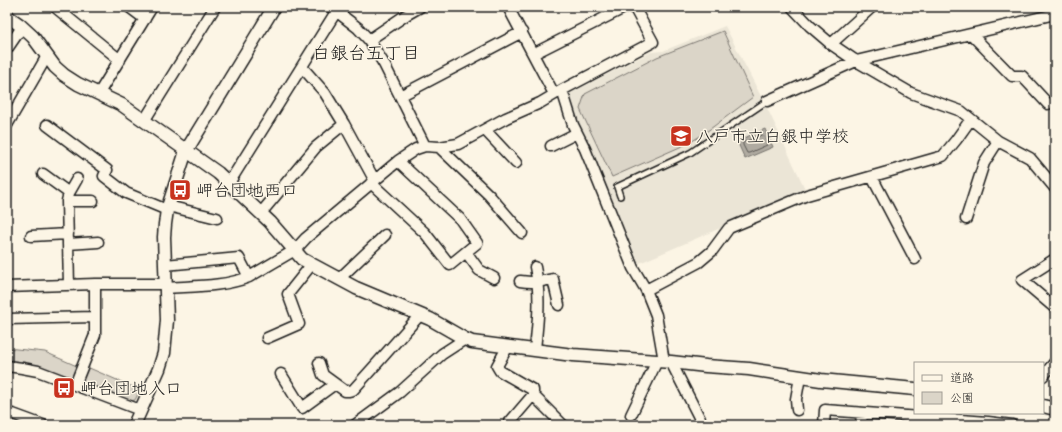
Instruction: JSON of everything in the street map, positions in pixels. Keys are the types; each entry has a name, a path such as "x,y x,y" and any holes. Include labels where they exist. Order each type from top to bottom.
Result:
{"street":[{"path":"55,7 120,60"},
{"path":"129,7 145,20"},
{"path":"99,93 152,7"},
{"path":"144,120 215,7"},
{"path":"134,425 159,369 164,353 167,320 164,237 165,224 168,208 186,151 274,7"},
{"path":"369,40 420,7"},
{"path":"508,7 534,54 558,92 585,149 633,268 646,290 656,315 664,361 703,425"},
{"path":"534,54 626,7"},
{"path":"7,287 95,284 218,286 249,277 295,250 306,238 398,161 416,149 425,146 439,147 458,144 506,118 540,103 653,42 634,7"},
{"path":"792,7 810,26 831,44 856,61 911,93 960,111 998,141 1030,158 1055,188"},
{"path":"831,44 872,7"},
{"path":"229,183 302,67 335,8 369,40 384,64 425,146"},
{"path":"766,101 856,61 1055,14"},
{"path":"7,16 33,37 64,75 78,84 122,105 218,173 261,213 302,259 356,288 430,319 464,339 472,342 573,355 750,369 821,380 914,389"},
{"path":"7,49 22,27"},
{"path":"400,96 522,32"},
{"path":"971,34 1012,76 1022,76 1048,104"},
{"path":"7,125 47,56"},
{"path":"302,67 326,93 344,124 373,182 425,234 450,265 477,243 460,219 398,161"},
{"path":"646,290 699,262 712,251 729,228 807,195 943,156 971,119"},
{"path":"261,213 316,147 344,124"},
{"path":"47,125 107,170 104,176 126,193 168,208 217,218"},
{"path":"485,130 516,164"},
{"path":"552,146 577,132"},
{"path":"966,219 984,164 998,141"},
{"path":"439,147 489,195 522,233"},
{"path":"43,174 68,197 93,201"},
{"path":"872,177 914,259"},
{"path":"69,285 68,197 77,179"},
{"path":"339,279 385,235"},
{"path":"31,236 98,242"},
{"path":"466,252 479,270 494,278"},
{"path":"165,265 239,258 249,277"},
{"path":"1055,259 1022,280 1055,308"},
{"path":"267,338 299,324 288,294 312,264"},
{"path":"535,267 538,282 538,309 535,349"},
{"path":"520,280 538,282 553,279 560,305"},
{"path":"75,385 96,335 95,284"},
{"path":"319,363 323,375 345,391 349,392 353,390 420,315"},
{"path":"7,319 95,317"},
{"path":"355,425 400,392 442,354 464,339"},
{"path":"508,346 497,366 500,371 533,390 533,395 563,425"},
{"path":"631,415 664,361"},
{"path":"1044,375 1055,362"},
{"path":"7,366 38,371 140,410"},
{"path":"281,374 302,408 335,384"},
{"path":"797,410 796,399 800,377"},
{"path":"509,423 533,395"},
{"path":"1044,406 1055,409"},
{"path":"824,425 825,410 862,413 886,420 927,415 1012,425"},
{"path":"861,425 862,413"},
{"path":"7,415 13,414 43,425"}],"lane":[{"path":"620,196 617,187 690,153 766,101"}],"shaded area":[{"name":"八戸市立白銀中学校","path":"725,26 769,112 806,191 635,265 576,125 567,95 651,52 663,51"}],"green space":[{"path":"723,31 753,97 689,143 612,177 580,109 585,94 657,57"},
{"path":"7,348 45,352 79,367 74,378 72,379 44,368 7,361"},
{"path":"87,367 140,390 135,400 130,401 81,383"}],"water":[{"path":"765,129 773,147 745,159 737,141"}],"place":[{"name":"八戸市立白銀中学校","path":"681,136"},
{"name":"岬台団地西口","path":"180,190"},
{"name":"岬台団地入口","path":"64,388"}],"district":[{"name":"白銀台五丁目","path":"366,53"}]}
